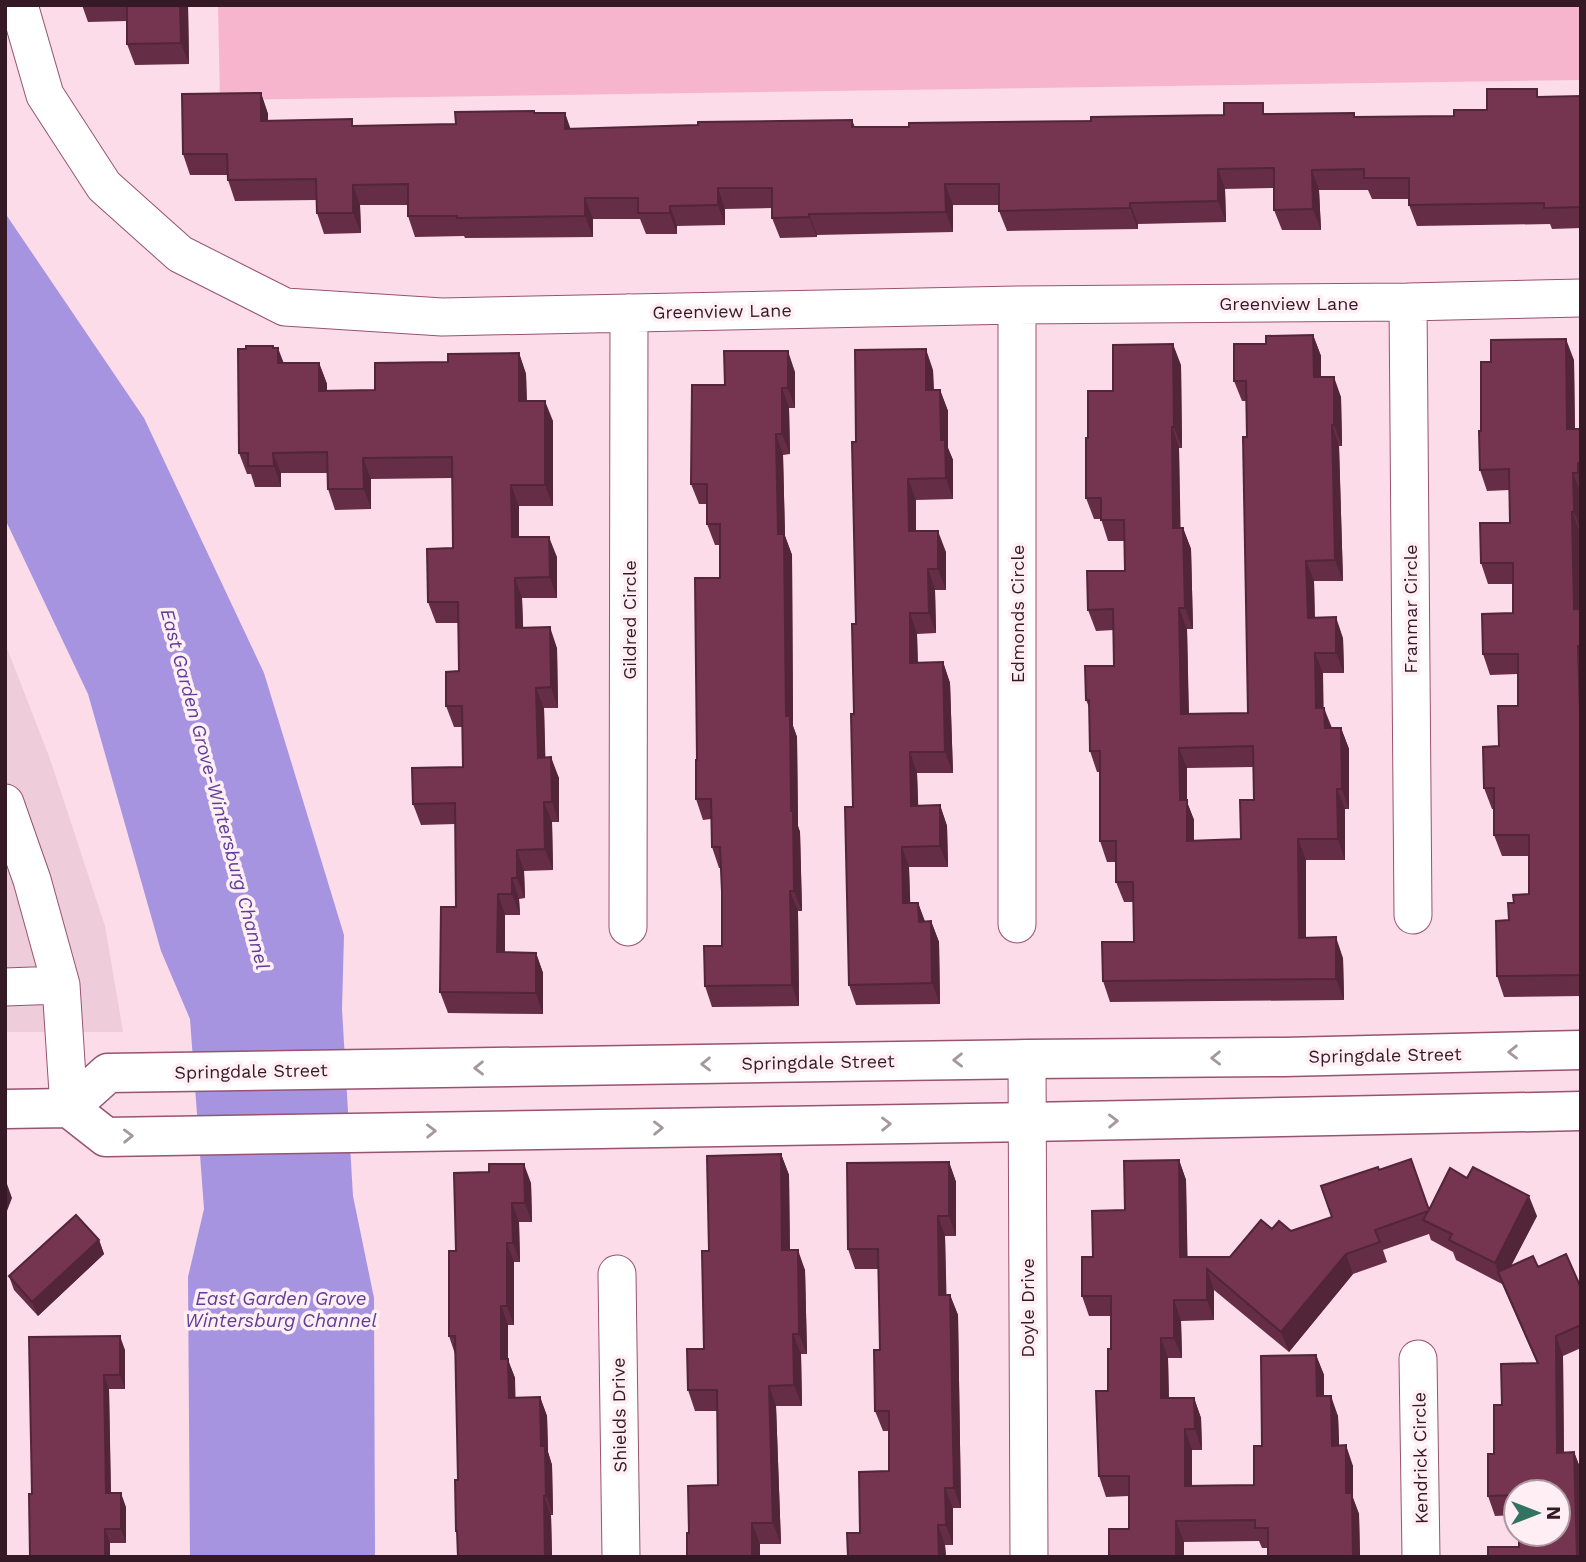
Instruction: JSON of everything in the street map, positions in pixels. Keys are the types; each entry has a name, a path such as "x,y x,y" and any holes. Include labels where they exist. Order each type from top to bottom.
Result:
{"main road":[{"name":"Springdale Street","path":"69,1108 108,1073 1298,1057 1581,1050"},
{"path":"5,1110 69,1108 106,1137 1581,1111"}],"street":[{"name":"Greenview Lane","path":"19,5 45,94 104,186 180,254 285,307 442,317 1017,305 1581,298"},
{"name":"Franmar Circle","path":"1408,302 1413,915"},
{"name":"Edmonds Circle","path":"1017,305 1017,924"},
{"name":"Gildred Circle","path":"628,927 629,313"},
{"path":"5,803 32,880 61,985 69,1108"},
{"path":"5,987 61,985"},
{"name":"Doyle Drive","path":"1027,1059 1029,1557"},
{"name":"Shields Drive","path":"617,1274 621,1557"},
{"name":"Kendrick Circle","path":"1418,1359 1421,1557"}],"shaded area":[{"path":"218,5 1581,5 1581,80 220,100"},
{"path":"5,643 50,759 105,926 123,1032 5,1032"}],"water":[{"name":"East Garden Grove Wintersburg Channel","path":"5,213 144,418 264,673 344,935 342,1009 353,1196 374,1298 375,1557 190,1557 188,1277 204,1209 190,1019 161,951 88,694 5,519"}],"building":[{"path":"127,5 180,5 181,43 127,44"},
{"path":"1487,89 1537,89 1537,97 1581,96 1581,207 1544,208 1544,203 1409,205 1409,178 1364,178 1364,169 1312,170 1313,209 1274,210 1274,168 1218,169 1218,201 1130,203 1130,208 999,211 999,184 945,184 946,212 809,214 809,217 772,218 772,188 718,188 718,205 670,206 670,213 638,213 638,198 585,198 585,216 457,218 408,216 408,184 353,185 353,213 317,213 316,179 228,180 227,154 183,154 182,94 261,93 261,121 352,119 352,126 456,124 455,112 534,111 565,113 565,129 698,125 698,122 852,120 852,127 909,127 909,123 1091,121 1091,117 1224,115 1224,103 1263,103 1263,114 1454,116 1454,110 1487,110"},
{"path":"1313,335 1314,377 1334,377 1332,425 1335,560 1306,561 1308,618 1336,617 1336,653 1315,653 1316,708 1324,708 1325,728 1341,728 1342,789 1337,789 1338,839 1298,839 1299,938 1336,937 1336,979 1103,981 1102,942 1134,942 1133,882 1116,882 1116,841 1100,841 1100,751 1090,751 1085,666 1114,666 1113,609 1088,610 1087,571 1125,571 1124,520 1101,520 1101,498 1086,498 1088,391 1113,391 1113,345 1173,344 1173,528 1183,528 1185,608 1179,608 1181,714 1248,713 1243,437 1247,437 1246,381 1234,381 1234,344 1266,344 1266,336","holes":["1253,746 1254,800 1240,800 1241,839 1187,841 1187,800 1180,800 1179,748"]},
{"path":"1566,339 1567,429 1581,429 1581,463 1578,463 1578,473 1573,473 1572,512 1574,609 1581,609 1581,646 1578,646 1581,975 1497,976 1496,921 1509,920 1508,903 1514,903 1513,895 1529,894 1529,835 1494,835 1494,788 1484,788 1483,747 1499,746 1498,706 1518,706 1518,654 1483,654 1482,614 1513,613 1513,563 1481,563 1480,523 1510,523 1509,469 1480,470 1481,362 1491,362 1491,340"},
{"path":"246,346 278,348 278,363 319,363 319,391 375,390 375,363 448,362 448,354 519,353 519,401 545,401 545,485 511,485 512,537 549,537 550,577 515,578 516,628 550,627 551,687 536,688 538,758 551,757 552,802 544,802 545,849 517,850 517,878 512,878 512,894 498,894 497,952 536,953 536,993 440,992 441,907 456,907 455,803 413,804 412,768 463,767 462,706 446,706 446,672 459,671 458,602 428,602 427,549 453,548 452,457 363,458 364,489 328,489 327,452 273,453 274,466 248,466 248,453 239,453 238,349 246,349"},
{"path":"926,349 926,390 940,390 941,440 945,440 946,478 908,479 909,531 938,531 938,569 928,569 929,613 910,613 910,663 943,662 945,752 910,752 911,806 940,805 940,846 902,847 903,903 918,903 919,922 931,921 932,983 849,985 845,807 853,807 852,624 856,624 852,442 856,442 855,350"},
{"path":"724,351 788,351 788,388 782,388 782,434 776,434 778,534 784,534 786,716 790,716 793,811 794,891 790,891 792,985 705,986 704,946 722,946 722,892 720,847 712,847 711,799 696,799 695,578 720,578 720,524 707,524 707,484 691,484 692,385 725,385"},
{"path":"781,1154 782,1250 798,1250 799,1334 793,1334 794,1385 769,1386 773,1523 752,1523 752,1557 687,1557 688,1486 718,1485 717,1390 688,1390 687,1349 704,1349 702,1251 709,1251 707,1156"},
{"path":"1411,1159 1429,1210 1450,1168 1467,1178 1473,1167 1529,1196 1495,1263 1449,1240 1452,1234 1423,1220 1428,1211 1375,1230 1380,1242 1346,1254 1281,1332 1207,1269 1207,1300 1174,1300 1174,1338 1161,1338 1161,1398 1194,1398 1195,1429 1185,1429 1185,1486 1254,1485 1254,1446 1262,1446 1261,1356 1316,1355 1317,1396 1331,1396 1332,1446 1346,1445 1346,1493 1352,1493 1353,1557 1268,1557 1268,1528 1255,1528 1255,1520 1176,1521 1176,1557 1109,1557 1109,1529 1129,1529 1129,1476 1099,1476 1096,1391 1108,1391 1111,1296 1082,1296 1082,1257 1093,1257 1092,1211 1125,1210 1124,1161 1179,1160 1180,1257 1230,1257 1261,1220 1272,1229 1279,1221 1291,1231 1332,1217 1321,1186"},
{"path":"949,1162 949,1216 938,1216 939,1295 950,1295 954,1488 945,1488 946,1525 938,1525 939,1557 848,1557 847,1533 860,1533 859,1472 889,1471 889,1411 875,1411 874,1350 880,1350 878,1249 848,1249 847,1163"},
{"path":"489,1164 524,1164 525,1203 512,1203 513,1243 507,1243 507,1306 501,1306 501,1359 508,1359 509,1398 540,1397 541,1446 545,1446 545,1557 458,1557 455,1336 449,1336 449,1251 456,1251 454,1173 489,1172"},
{"path":"76,1215 99,1240 32,1302 9,1276"},
{"path":"1566,1254 1581,1288 1581,1325 1556,1336 1557,1453 1574,1452 1577,1557 1488,1557 1488,1547 1572,1548 1572,1478 1502,1478 1502,1496 1488,1496 1488,1454 1494,1454 1494,1405 1502,1405 1501,1364 1538,1363 1498,1272 1533,1256 1538,1267"},
{"path":"120,1336 120,1375 104,1375 106,1493 121,1493 121,1529 105,1529 105,1557 30,1557 29,1494 32,1494 29,1337"}],"water label":[{"name":"East Garden Grove-Wintersburg Channel","path":"215,789"}]}
